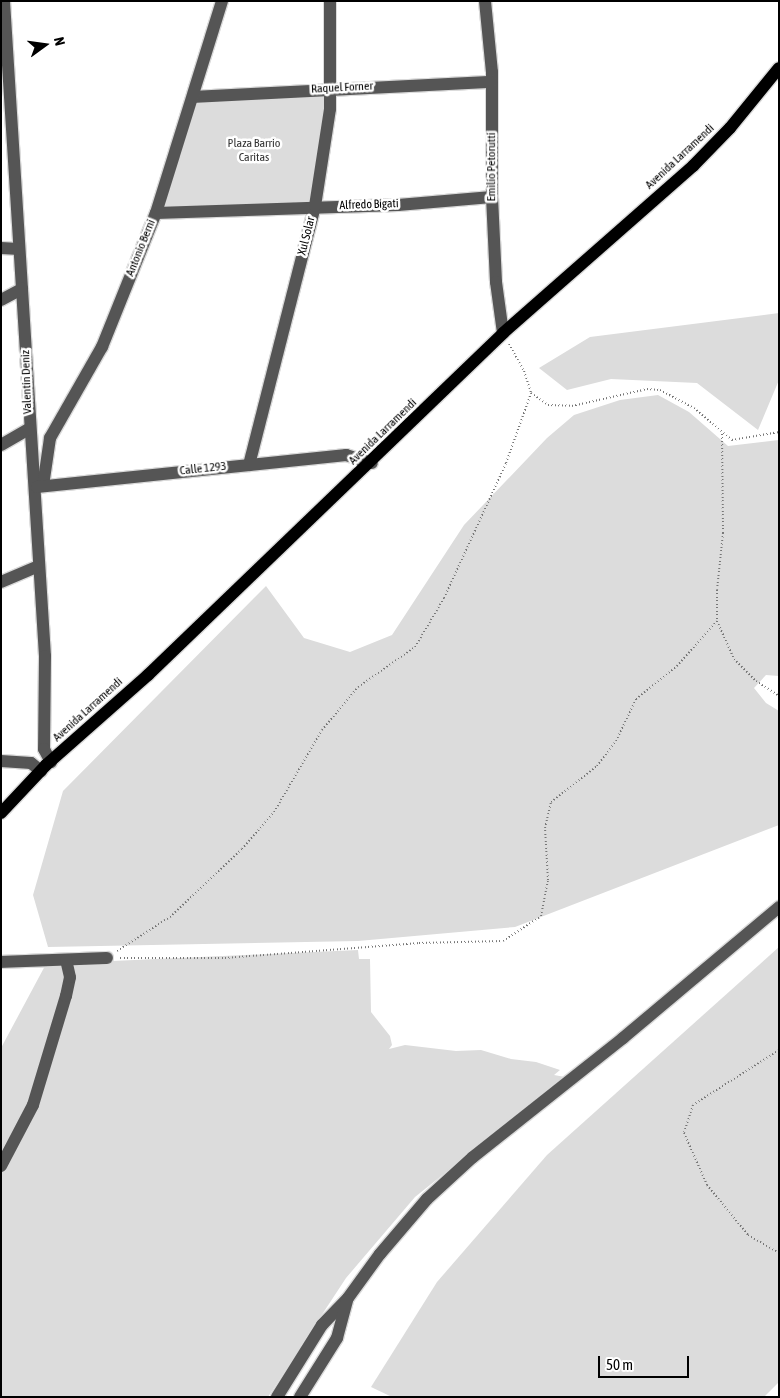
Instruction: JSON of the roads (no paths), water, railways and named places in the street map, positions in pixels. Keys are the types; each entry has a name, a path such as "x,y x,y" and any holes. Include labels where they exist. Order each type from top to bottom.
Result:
{"main road":[{"name":"Avenida Larramendi","path":"1,813 46,766 148,675 372,463 503,333 693,166 730,128 779,68"}],"street":[{"name":"Antonio Berni","path":"38,487 50,438 102,347 156,213 222,1"},
{"name":"Xul Solar","path":"249,465 315,206 331,88 330,1"},
{"name":"Emilio Petorutti","path":"485,1 492,82 492,197 497,300 503,333"},
{"name":"Valentín Deniz","path":"3,3 22,289 29,428 38,487 37,567 45,656 44,749 46,766"},
{"name":"Raquel Forner","path":"193,97 331,88 492,82"},
{"name":"Alfredo Bigati","path":"156,213 492,197"},
{"path":"1,248 19,249"},
{"path":"1,300 22,289"},
{"path":"1,445 29,428"},
{"name":"Calle 1293","path":"38,487 346,454 372,463"},
{"path":"1,582 37,567"},
{"path":"1,761 46,766"},
{"path":"277,1397 322,1325 348,1298 406,1221 449,1177 623,1038 779,907"},
{"path":"1,962 107,958"},
{"path":"1,1166 34,1105 70,977 66,960"},
{"path":"300,1397 337,1338 348,1298"}],"park label":[{"name":"Plaza Barrio Caritas","path":"254,151"}]}
